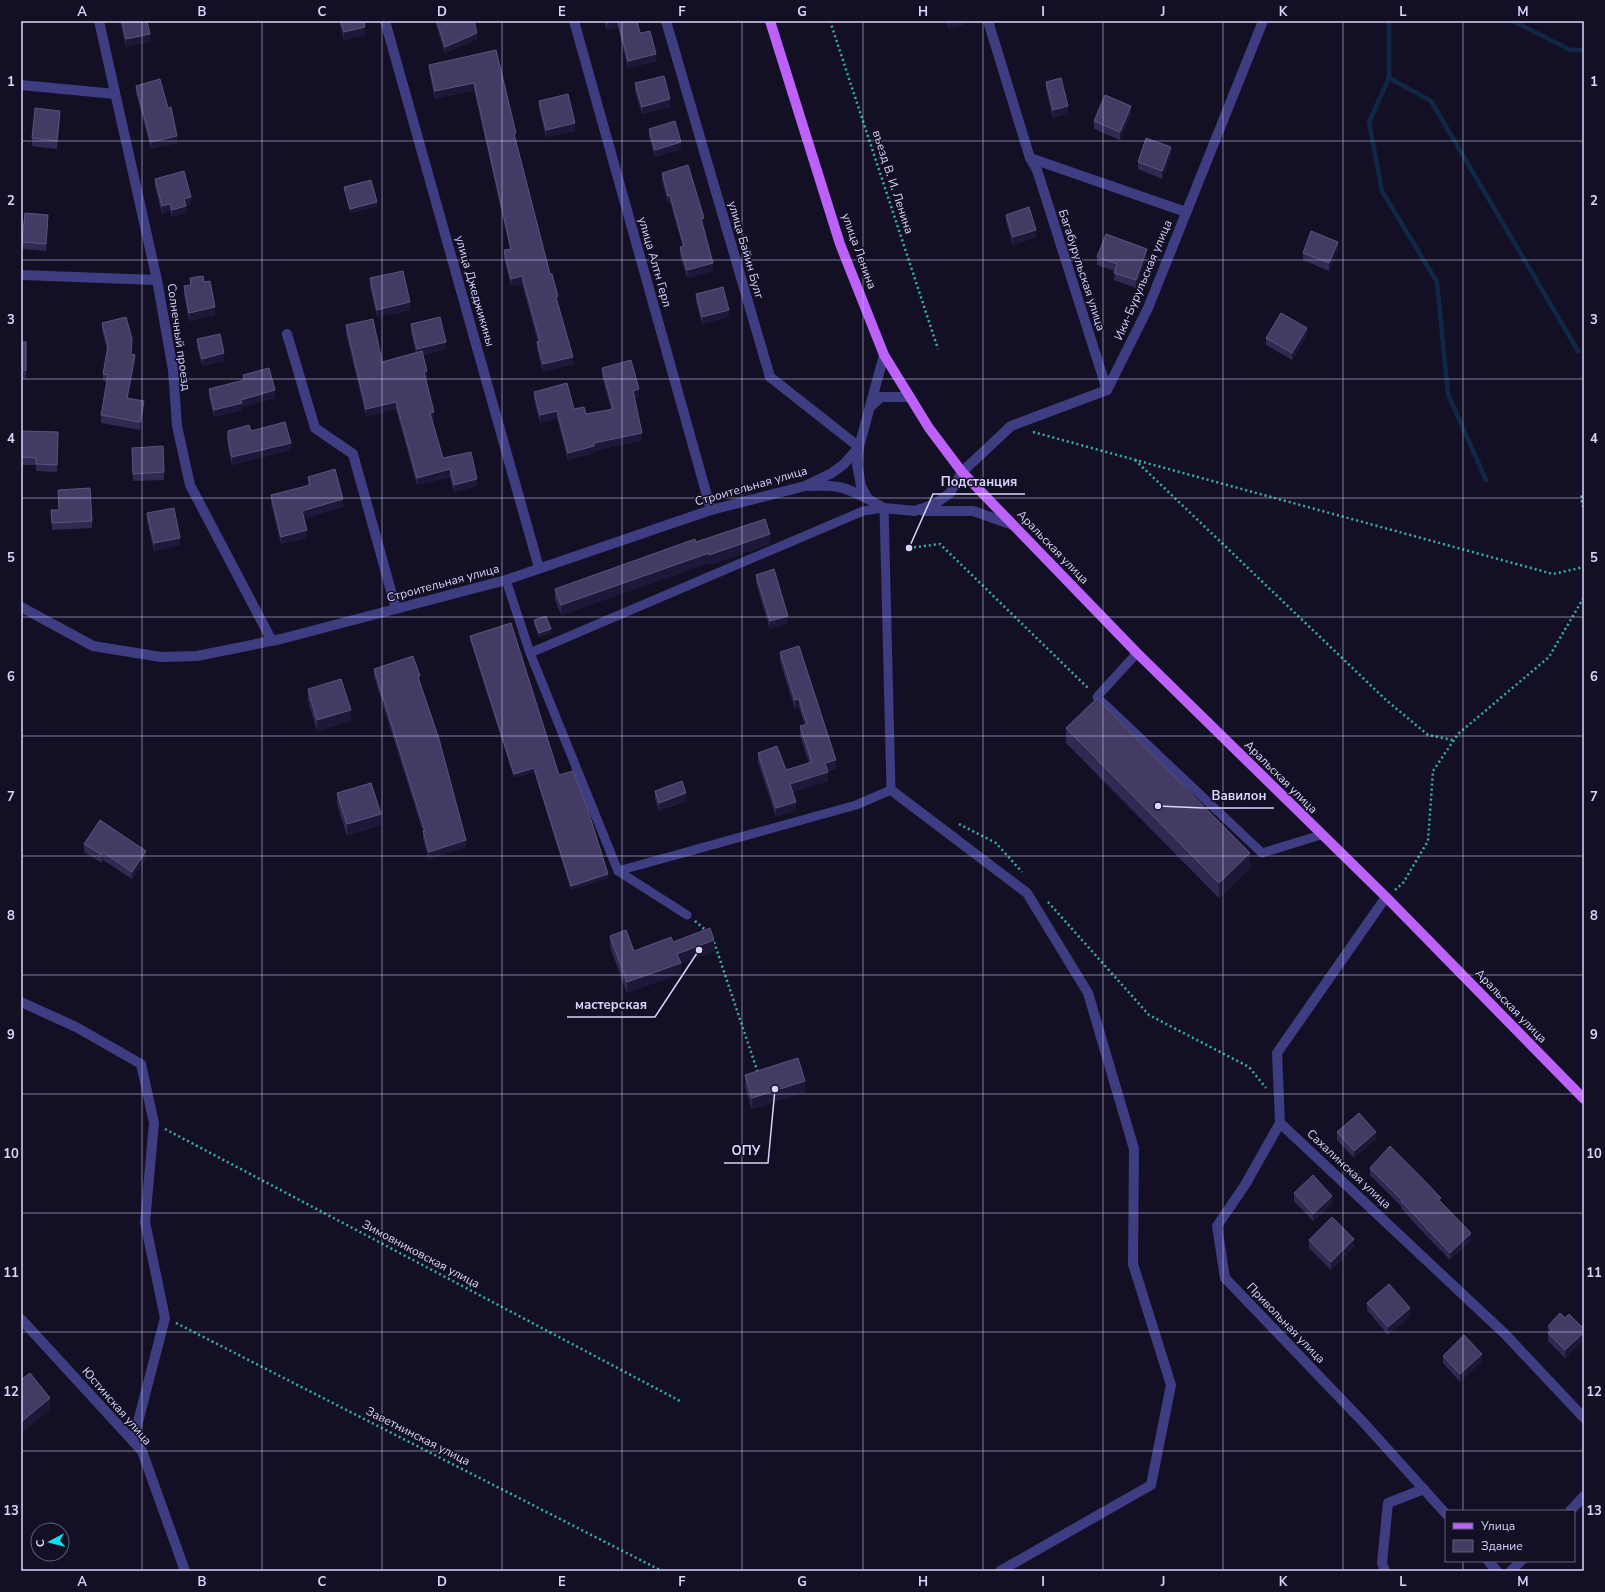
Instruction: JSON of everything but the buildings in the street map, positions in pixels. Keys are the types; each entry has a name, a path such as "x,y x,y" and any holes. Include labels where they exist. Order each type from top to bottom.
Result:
{"main road":[{"name":"улица Ленина","path":"770,21 840,244 884,354 928,428 962,472"},
{"name":"Аральская улица","path":"962,472 1137,652 1321,835 1386,897 1584,1099"}],"street":[{"name":"Солнечный проезд","path":"99,21 157,280 173,370 177,426 190,485 272,641"},
{"name":"улица Джеджикины","path":"385,21 539,568"},
{"name":"улица Алтн Герл","path":"574,21 711,510"},
{"name":"улица Байин Булг","path":"666,21 770,377 859,447"},
{"name":"Багабурульская улица","path":"988,21 1030,158 1037,170 1107,390"},
{"name":"Ики-Бурульская улица","path":"1107,390 1148,308 1263,21"},
{"path":"21,85 115,94"},
{"path":"1030,158 1186,212"},
{"path":"21,275 157,280"},
{"path":"287,334 315,428 354,454 396,609"},
{"name":"Строительная улица","path":"868,499 861,486 857,464 859,447 884,354"},
{"path":"915,511 935,504 950,492 962,472 1011,426 1107,390"},
{"path":"870,407 881,397 910,397"},
{"name":"Строительная улица","path":"21,606 93,646 161,656 198,656 272,641 506,580 711,510 805,486 832,473 844,464 859,447"},
{"path":"805,486 835,485 848,489 884,508 915,511 973,511 1013,524"},
{"path":"891,790 1027,892 1088,993 1134,1149 1133,1264 1171,1384 1150,1485 1000,1571"},
{"path":"1280,1123 1277,1053 1386,897"},
{"path":"21,1002 76,1027 141,1064 154,1123 144,1222 165,1318 134,1441"},
{"name":"Сахалинская улица","path":"1280,1123 1505,1334 1584,1418"},
{"name":"Привольная улица","path":"1280,1123 1245,1185 1217,1226 1225,1278 1364,1422 1445,1513"},
{"name":"Юстинская улица","path":"21,1319 142,1451 185,1571"},
{"path":"1385,1571 1382,1563 1388,1502 1424,1489"},
{"path":"1571,1510 1584,1496"},
{"path":"1489,1562 1497,1571"},
{"path":"1511,1571 1520,1562"}],"lane":[{"path":"530,653 864,511 884,508 891,790 856,805 618,871"},
{"path":"506,580 530,653 618,871 687,914"},
{"path":"1137,652 1097,697 1262,853 1321,835"}],"path":[{"name":"въезд В. И. Ленина","path":"830,21 938,349"},
{"path":"1011,426 1553,574 1584,567"},
{"path":"1135,460 1386,700 1428,735 1453,740"},
{"path":"1584,491 1581,498 1584,511"},
{"path":"909,548 940,544 1097,697"},
{"path":"1386,897 1403,883 1428,842 1433,771 1453,740 1458,734 1550,657 1584,597"},
{"path":"954,822 996,843 1023,873"},
{"path":"1044,896 1149,1015 1249,1067 1279,1104"},
{"path":"687,914 712,935 760,1078"},
{"name":"Зимовниковская улица","path":"154,1123 680,1401"},
{"name":"Заветнинская улица","path":"165,1318 662,1571"}],"waterway":[{"path":"1389,21 1389,78 1369,122 1382,191 1437,282 1448,394 1486,480"},
{"path":"1513,21 1570,50 1584,50"},
{"path":"1389,78 1431,101 1578,351"}],"place":[{"name":"Подстанция","path":"909,548"},
{"name":"Вавилон","path":"1158,806"},
{"name":"мастерская","path":"699,950"},
{"name":"ОПУ","path":"775,1089"}]}
